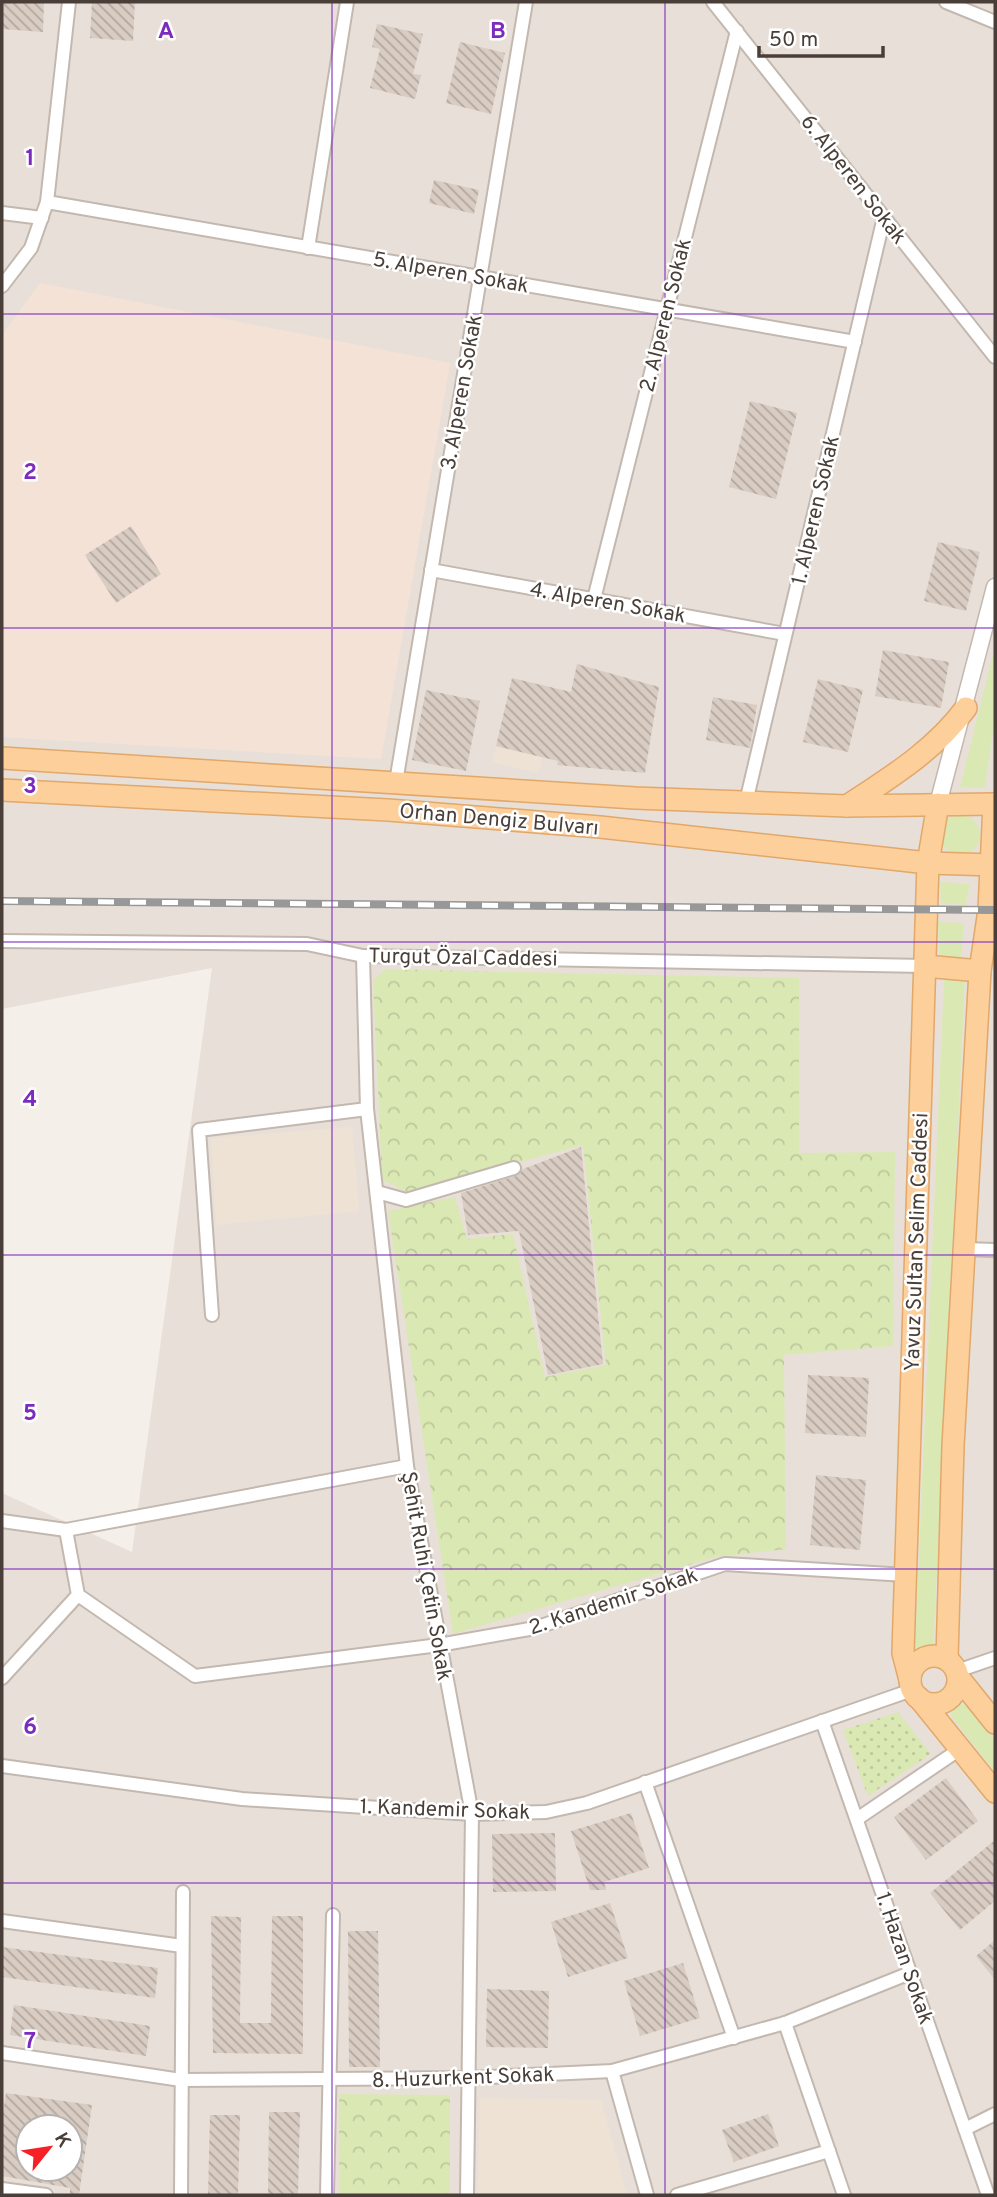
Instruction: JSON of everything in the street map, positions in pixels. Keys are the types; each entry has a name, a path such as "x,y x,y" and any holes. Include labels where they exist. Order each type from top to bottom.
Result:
{"main road":[{"path":"847,806 910,764 946,734 966,708"},
{"name":"Orhan Dengiz Bulvarı","path":"2,758 746,802 847,806 995,801"},
{"name":"Orhan Dengiz Bulvarı","path":"2,790 388,810 600,827 928,863 993,866"},
{"path":"995,801 988,971 964,1249 953,1446 954,1669 958,1687 948,1699 933,1704 914,1689 914,1666 926,1657 954,1669 995,1723"},
{"name":"Yavuz Sultan Selim Caddesi","path":"939,804 928,863 903,1653 914,1689 995,1792"},
{"path":"925,966 988,971"}],"street":[{"path":"2,286 31,248 47,202 69,2"},
{"path":"308,248 347,2"},
{"name":"3. Alperen Sokak","path":"396,782 526,2"},
{"name":"6. Alperen Sokak","path":"713,2 995,357"},
{"path":"946,2 995,22"},
{"name":"2. Alperen Sokak","path":"594,600 737,31"},
{"name":"5. Alperen Sokak","path":"47,202 855,342"},
{"path":"2,213 42,218"},
{"name":"1. Alperen Sokak","path":"746,802 884,217"},
{"name":"4. Alperen Sokak","path":"431,570 786,634"},
{"path":"939,804 966,708 995,587"},
{"name":"Turgut Özal Caddesi","path":"2,940 307,944 363,956 925,966"},
{"name":"Şehit Ruhi Çetin Sokak","path":"363,956 367,1109 407,1466 472,1814 467,2195"},
{"path":"212,1315 199,1130 367,1109"},
{"path":"377,1192 406,1200 514,1168"},
{"path":"964,1249 995,1250"},
{"path":"2,1521 66,1530 407,1466"},
{"path":"2,1678 78,1595 66,1530"},
{"name":"2. Kandemir Sokak","path":"78,1595 195,1676 439,1645 535,1628 725,1564 906,1575"},
{"path":"954,1669 995,1658"},
{"name":"1. Kandemir Sokak","path":"2,1766 242,1799 472,1814 546,1812 587,1802 914,1689"},
{"name":"1. Hazan Sokak","path":"822,1721 988,2195"},
{"path":"857,1819 960,1748"},
{"path":"645,1782 734,2038"},
{"path":"181,2195 183,1892"},
{"path":"327,2195 333,1915"},
{"path":"2,1921 182,1946"},
{"name":"8. Huzurkent Sokak","path":"2,2053 181,2080 469,2078 612,2071 785,2023 910,1973"},
{"path":"785,2023 844,2195"},
{"path":"612,2071 647,2195"},
{"path":"965,2129 995,2114"},
{"path":"677,2195 829,2151"},
{"path":"2,2189 46,2195"}],"shaded area":[{"path":"2,2 995,2 995,2195 2,2195 2,1493 132,1552 212,968 2,1009"},
{"path":"40,283 450,363 381,759 2,737 2,335"},
{"path":"496,747 542,757 538,773 492,762"},
{"path":"352,1127 359,1211 216,1225 211,1138"},
{"path":"480,2098 601,2100 627,2195 478,2195"}],"green space":[{"path":"995,646 995,716 985,788 960,787"},
{"path":"960,815 974,821 980,835 974,849 960,855 946,849 940,835 946,821"},
{"path":"940,882 970,884 965,905 941,903"},
{"path":"938,922 964,923 961,960 939,958"},
{"path":"386,969 799,978 799,1153 895,1152 893,1346 784,1355 786,1549 715,1557 453,1634 388,1211 455,1197 467,1239 513,1234 545,1377 606,1365 583,1145 408,1192 382,1180 373,980"},
{"path":"944,979 965,979 933,1652 921,1655 915,1648"},
{"path":"959,1703 966,1705 995,1741 995,1772 951,1716 951,1708"},
{"path":"898,1712 931,1754 868,1796 843,1730"},
{"path":"339,2094 450,2095 450,2195 339,2195"}],"building":[{"path":"2,2 44,2 43,32 2,29"},
{"path":"92,2 135,2 133,41 90,38"},
{"path":"377,24 423,34 413,74 421,75 415,99 370,88 380,49 372,47"},
{"path":"460,42 505,53 491,114 446,103"},
{"path":"434,180 479,190 474,214 429,203"},
{"path":"750,401 797,413 776,499 729,487"},
{"path":"131,526 161,574 116,603 85,555"},
{"path":"938,542 980,552 966,611 924,601"},
{"path":"883,650 949,662 941,708 875,696"},
{"path":"577,664 659,687 645,773 557,765 558,761 496,746 512,678 571,692"},
{"path":"818,679 863,690 848,752 803,742"},
{"path":"426,690 480,701 466,771 412,760"},
{"path":"713,697 757,705 750,748 706,740"},
{"path":"581,1147 603,1364 548,1375 519,1231 468,1235 461,1193 516,1176 523,1169"},
{"path":"808,1375 869,1378 866,1437 805,1433"},
{"path":"816,1475 866,1480 860,1550 810,1545"},
{"path":"946,1778 978,1821 926,1860 894,1817"},
{"path":"631,1813 649,1868 604,1882 606,1890 590,1890 571,1831"},
{"path":"555,1833 556,1891 493,1892 492,1834"},
{"path":"995,1840 995,1901 960,1930 930,1893"},
{"path":"610,1903 628,1958 568,1977 551,1922"},
{"path":"211,1916 241,1917 240,2023 271,2023 272,1916 303,1916 303,2054 213,2053"},
{"path":"348,1931 378,1931 380,2067 349,2067"},
{"path":"995,1940 995,1980 976,1956"},
{"path":"2,1947 158,1968 155,1998 2,1977"},
{"path":"683,1963 700,2018 640,2036 624,1981"},
{"path":"487,1989 549,1991 548,2048 486,2047"},
{"path":"14,2005 150,2026 146,2056 10,2035"},
{"path":"6,2093 92,2105 84,2160 84,2113 14,2113 14,2178 2,2176 2,2119"},
{"path":"269,2112 300,2112 298,2195 268,2195"},
{"path":"768,2114 779,2146 734,2162 722,2130"},
{"path":"210,2115 240,2115 238,2195 208,2195"},
{"path":"42,2183 81,2183 79,2195 70,2195 70,2188"}],"railway":[{"path":"2,901 995,910"}]}
